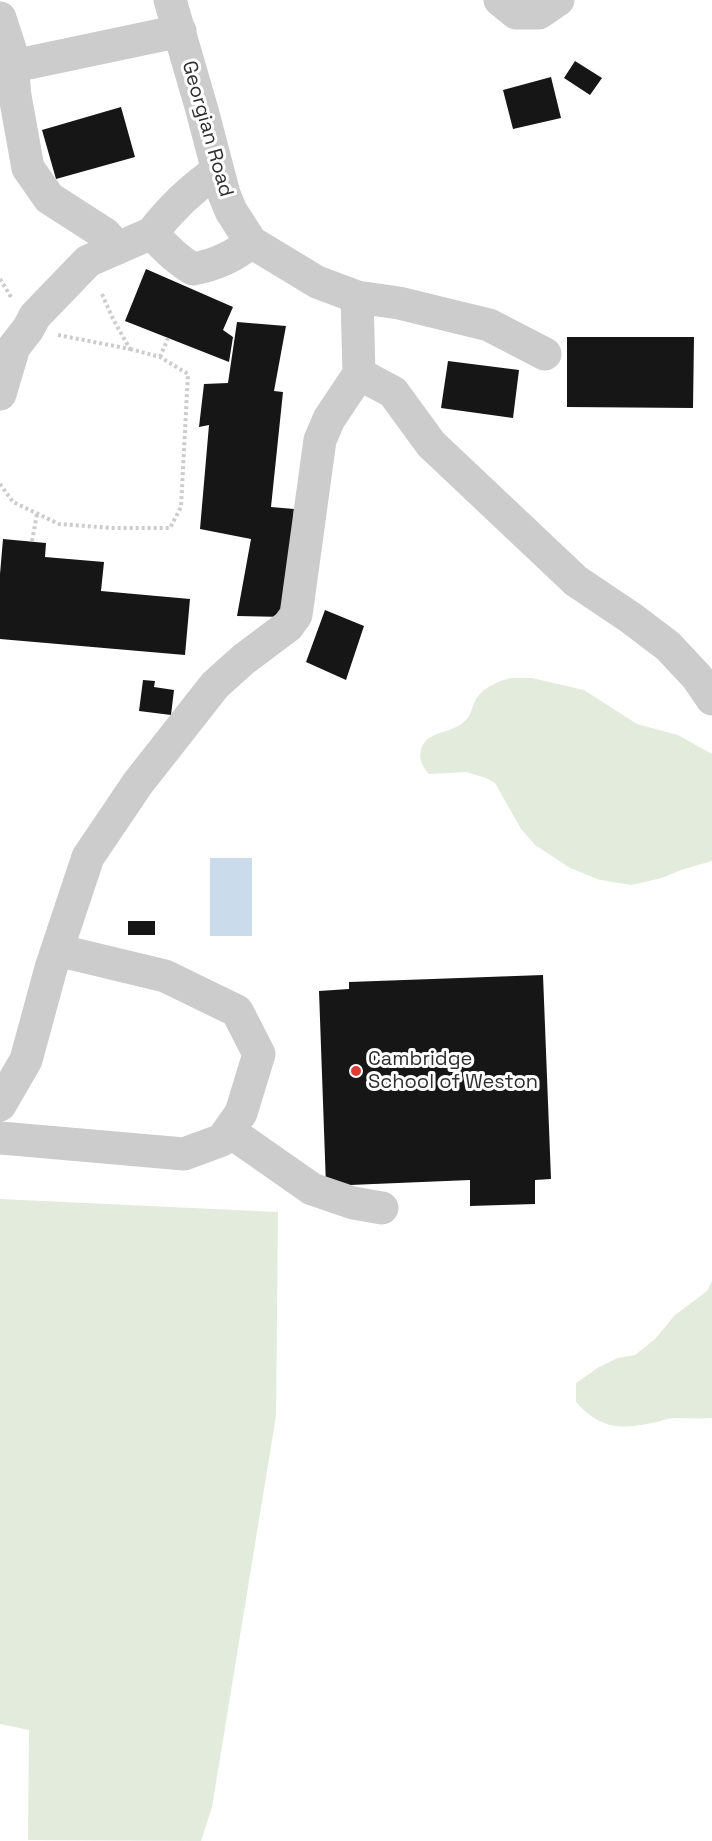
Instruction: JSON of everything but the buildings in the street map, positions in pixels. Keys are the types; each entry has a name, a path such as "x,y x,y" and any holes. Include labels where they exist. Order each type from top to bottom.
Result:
{"street":[{"name":"Georgian Road","path":"171,0 217,171 231,211 251,242 317,282 357,297 399,303 489,325 545,354"},
{"path":"500,0 516,13 528,13 539,12 558,0"},
{"path":"0,18 14,66 15,96 28,168 49,198 105,234 118,248"},
{"path":"14,66 180,31"},
{"path":"0,394 14,347 35,316 88,261 152,233 169,211 192,188 217,171"},
{"path":"152,233 165,249 180,262 193,269 208,267 238,254 251,242"},
{"path":"0,1105 26,1060 57,950 88,857 138,783 215,685 244,659 288,626 296,615 320,440 329,419 359,374 357,297"},
{"path":"359,374 393,392 431,444 576,582 631,618 668,646 697,677 712,699"},
{"path":"0,1138 184,1154 222,1140 229,1131 241,1113 259,1054 237,1011 165,976 57,950"},
{"path":"229,1131 312,1189 352,1203 382,1208"}],"path":[{"path":"88,261 112,320 130,349"},
{"path":"0,484 13,502 58,524 112,528 170,528 181,507 188,374 160,357 28,329"},
{"path":"160,357 168,338"},
{"path":"32,542 37,514"}],"shaded area":[{"path":"511,678 532,678 584,690 637,724 678,735 712,754 712,861 662,878 631,885 600,880 570,868 535,845 521,829 495,783 466,772 429,774 420,756 425,742 434,735 461,724 468,717 476,699 483,691"},
{"path":"0,1199 278,1212 276,1416 212,1807 201,1841 28,1840 29,1730 0,1724"},
{"path":"712,1281 712,1418 672,1418 640,1425 610,1425 593,1417 576,1402 576,1383 599,1367 618,1358 635,1355 655,1339 675,1315 707,1291"}],"water":[{"path":"210,858 252,858 252,936 210,936"}],"place":[{"name":"Cambridge School of Weston","path":"356,1071"}]}
